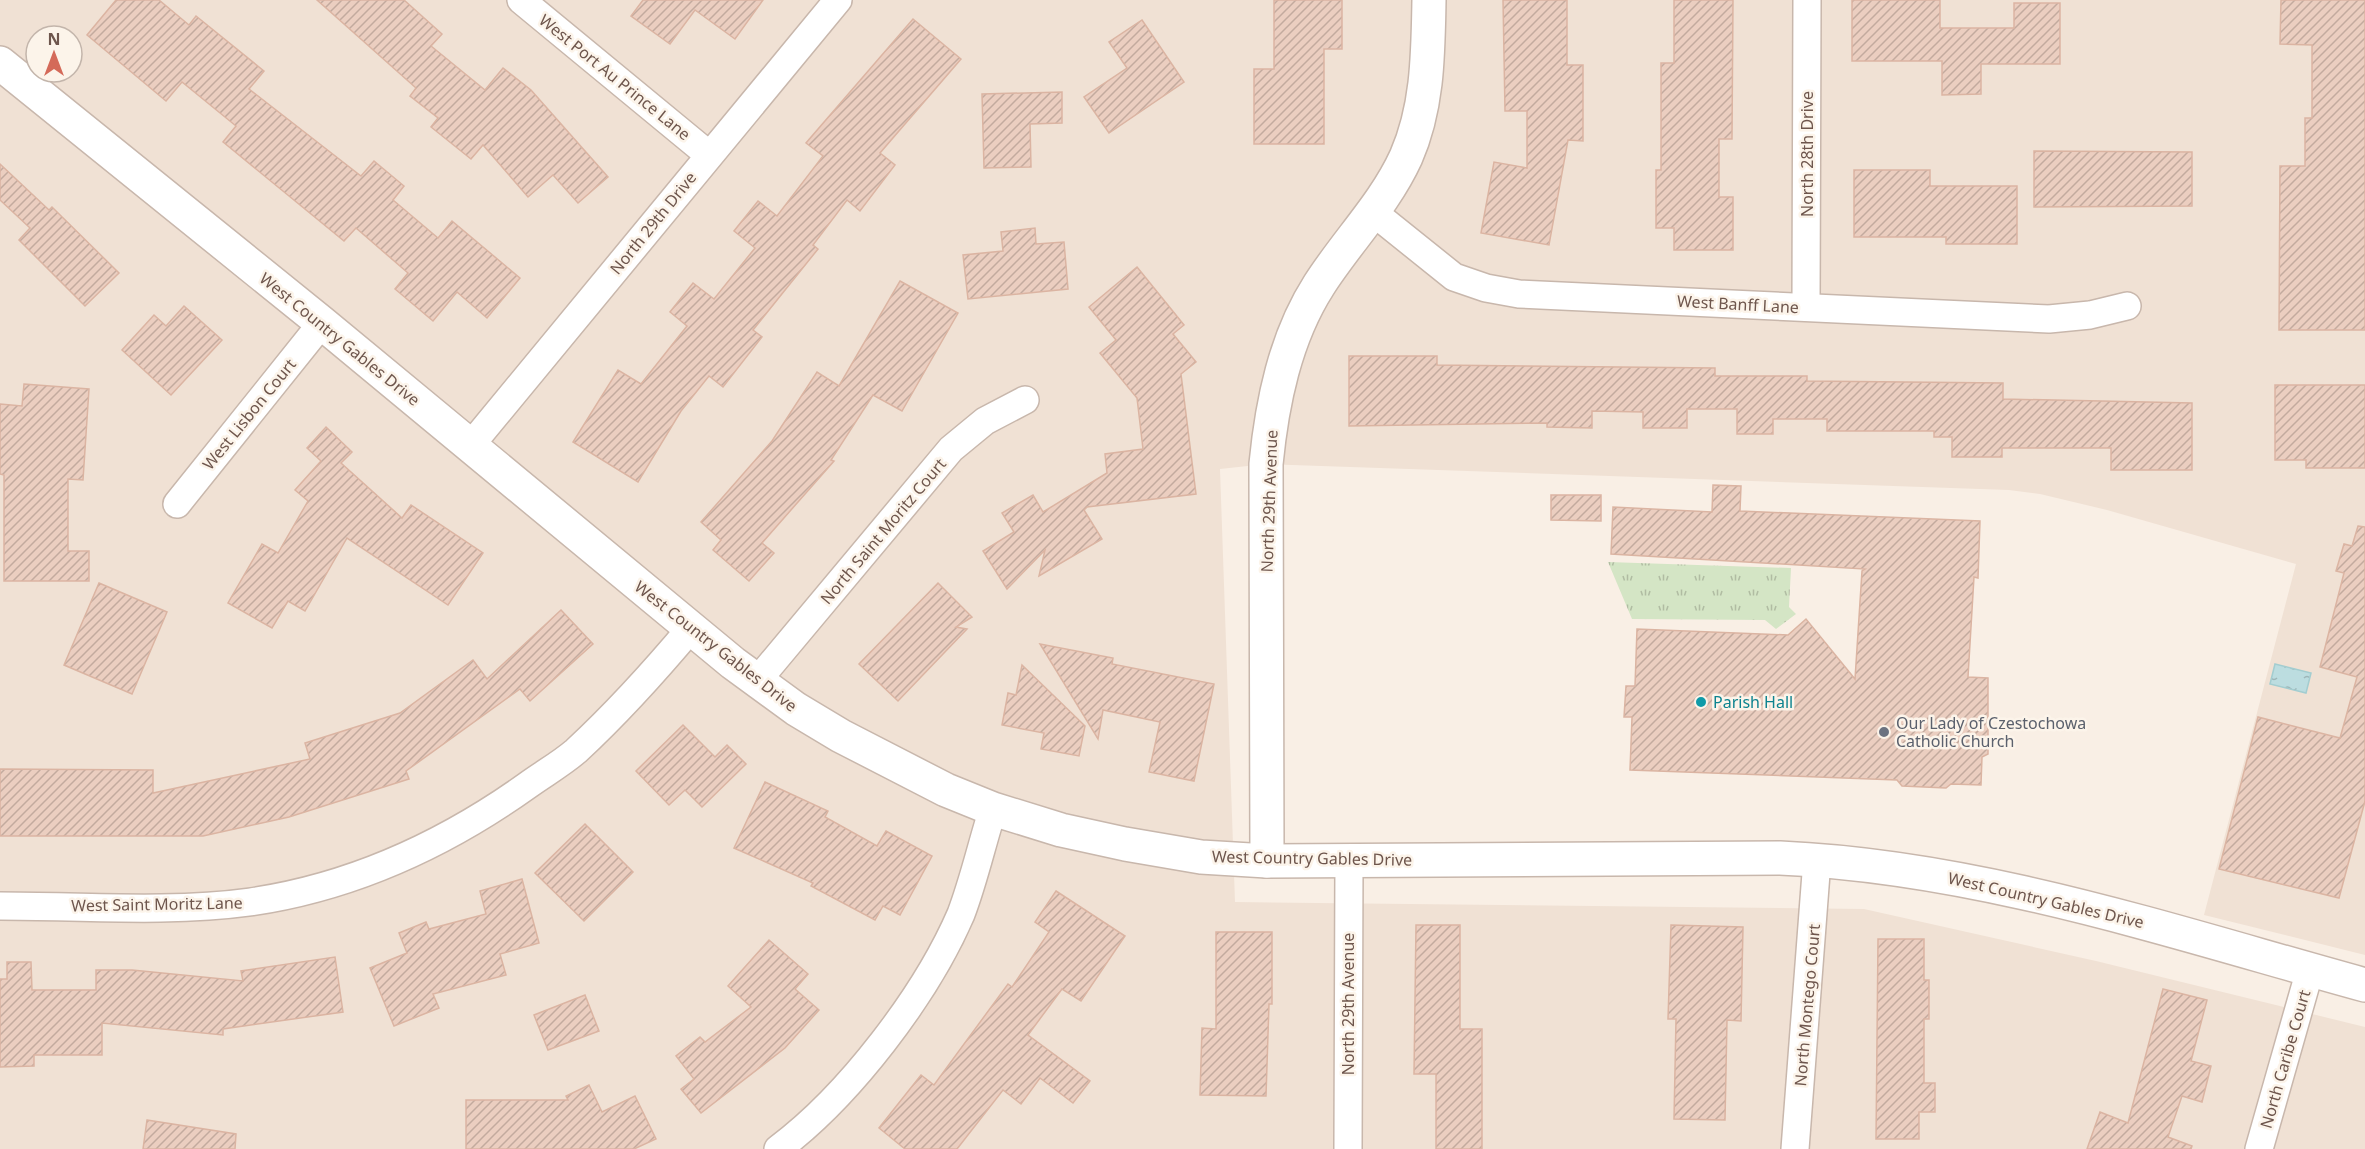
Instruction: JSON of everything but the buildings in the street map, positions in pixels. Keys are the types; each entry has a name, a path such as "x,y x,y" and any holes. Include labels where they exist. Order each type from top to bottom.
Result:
{"street":[{"name":"West Port Au Prince Lane","path":"521,0 709,155"},
{"name":"North 29th Drive","path":"470,446 838,0"},
{"name":"North 29th Avenue","path":"1267,861 1266,464 1271,419 1281,375 1300,322 1318,286 1374,212 1399,172 1421,114 1428,57 1429,0"},
{"name":"North 28th Drive","path":"1806,308 1807,0"},
{"name":"West Country Gables Drive","path":"0,63 322,323 757,681 841,736 946,790 993,809 1061,830 1201,857 1267,861 1623,857 1817,860 1971,880 2176,932 2365,985"},
{"name":"West Banff Lane","path":"1374,212 1454,277 1486,288 1519,294 2049,319 2090,315 2127,306"},
{"name":"West Lisbon Court","path":"177,504 322,323"},
{"name":"North Saint Moritz Court","path":"757,681 951,449 985,422 1025,400"},
{"name":"West Saint Moritz Lane","path":"0,906 190,906 249,902 317,890 377,870 422,851 497,807 574,752 651,676 691,628"},
{"path":"788,1146 864,1065 910,1006 933,969 962,911 993,809"},
{"name":"North 29th Avenue","path":"1347,1149 1349,860"},
{"name":"North Montego Court","path":"1795,1149 1817,860"},
{"name":"North Caribe Court","path":"2259,1149 2310,970"}],"shaded area":[{"path":"0,0 2365,0 2365,955 2204,915 2296,564 2107,510 2040,494 2009,490 1266,464 1220,469 1235,902 1864,909 2096,961 2365,1027 2365,1149 0,1149"}],"green space":[{"path":"1608,562 1791,568 1789,607 1796,614 1776,629 1765,620 1632,619"}],"water":[{"path":"2275,664 2311,673 2306,693 2270,684"}],"place":[{"name":"Parish Hall","path":"1701,702"},
{"name":"Our Lady of Czestochowa Catholic Church","path":"1884,732"}]}
